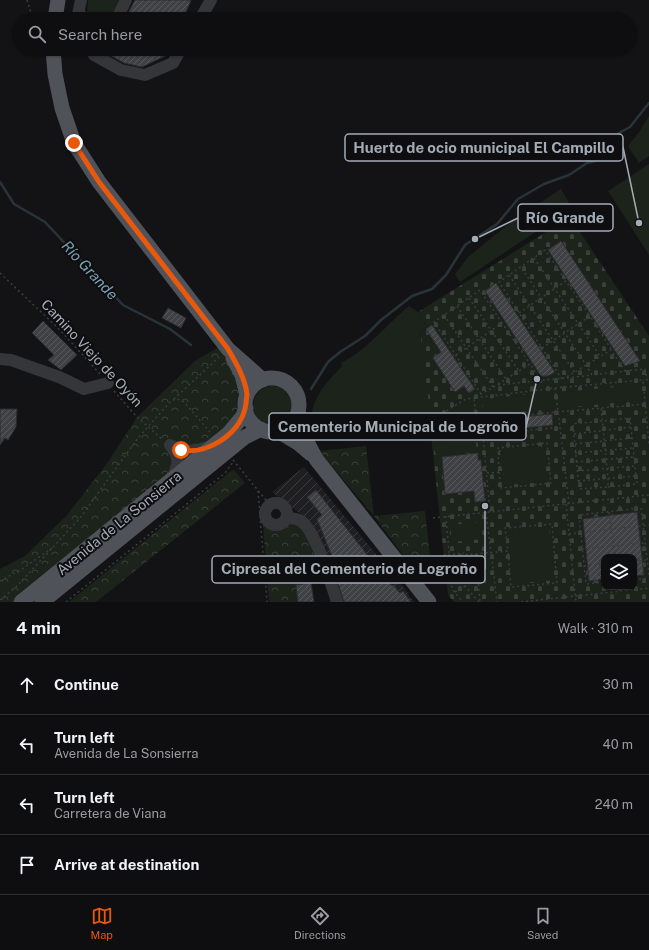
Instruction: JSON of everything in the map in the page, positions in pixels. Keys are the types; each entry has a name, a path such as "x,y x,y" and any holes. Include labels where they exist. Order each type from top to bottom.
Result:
{"main road":[{"path":"56,12 58,0"},
{"path":"54,56 55,74 62,108 74,143 99,182 228,349 242,375 246,401 250,421 261,429 272,432 278,431 290,425 295,419 299,403 297,395 287,382 271,378 256,383 246,401"},
{"path":"228,349 263,380"},
{"name":"Avenida de La Sonsierra","path":"21,602 229,434 243,416 246,401"},
{"path":"295,419 316,459"},
{"name":"Avenida de La Sonsierra","path":"42,602 245,437 261,429"},
{"path":"278,431 298,443 316,459 429,602"}],"street":[{"path":"78,12 81,0"},
{"path":"120,12 126,0"},
{"path":"204,12 211,0"},
{"path":"96,56 121,70 145,75 172,63 176,56"},
{"path":"0,358 11,360 59,377 84,389 108,383"},
{"path":"170,445 190,452 217,443"},
{"path":"170,445 177,454 177,465 172,479"},
{"path":"270,505 266,511 268,521 278,525 287,518 295,518 303,522 313,536 337,602"}],"path":[{"path":"27,0 31,12"},
{"path":"562,379 499,282 545,250 625,371"},
{"path":"534,258 600,357"},
{"path":"521,267 592,375"},
{"name":"Camino Viejo de Oyón","path":"0,273 60,330 148,427 170,445"},
{"path":"509,275 575,373"},
{"path":"519,313 566,281"},
{"path":"481,394 434,322 480,290 541,381"},
{"path":"469,298 519,371"},
{"path":"457,306 506,379"},
{"path":"444,315 493,387"},
{"path":"542,348 590,316"},
{"path":"456,355 502,323"},
{"path":"0,600 16,587 80,518 129,450 171,401 228,349"},
{"path":"497,385 562,379 575,373 611,350"},
{"path":"475,397 530,364"},
{"path":"438,416 466,398 647,380 646,369 565,378"},
{"path":"643,380 649,444"},
{"path":"555,388 569,504"},
{"path":"475,397 478,436 560,427"},
{"path":"171,401 174,399 180,399 184,402 217,443"},
{"path":"477,420 646,404"},
{"path":"601,408 608,486"},
{"path":"505,417 507,433"},
{"path":"630,418 637,484 579,489 573,424 603,421 630,418"},
{"path":"574,434 631,427"},
{"path":"484,435 490,512"},
{"path":"575,444 632,438"},
{"path":"547,443 551,484 501,488 499,472 498,448 547,443"},
{"path":"576,453 633,448"},
{"path":"66,602 225,473 233,463 231,457 270,505"},
{"path":"576,462 634,457"},
{"path":"577,471 635,466"},
{"path":"487,473 499,472"},
{"path":"578,481 636,476"},
{"path":"258,491 267,602"},
{"path":"433,518 649,495"},
{"path":"566,504 576,602"},
{"path":"601,582 586,584 578,515 640,508 648,556 647,560 649,575"},
{"path":"486,512 497,602"},
{"path":"609,512 615,554"},
{"path":"446,516 452,589 463,602"},
{"path":"552,524 557,583 511,587 508,551 505,528 552,524"},
{"path":"569,534 649,525"},
{"path":"582,550 645,543"},
{"path":"0,581 22,569 57,544"},
{"path":"448,554 463,553 463,555 508,551"},
{"path":"476,554 480,602"},
{"path":"463,555 466,586 480,602"},
{"path":"637,561 647,560"},
{"path":"584,566 601,564"},
{"path":"465,576 478,575"},
{"path":"637,580 649,578"},
{"path":"455,592 466,586"},
{"path":"521,602 649,588"}],"shaded area":[{"path":"304,467 405,589 414,602 341,602 312,523 272,492"}],"green space":[{"path":"88,0 122,0 117,12 87,12"},
{"path":"649,116 649,156 639,163 628,146"},
{"path":"649,164 649,255 608,191"},
{"path":"561,189 572,208 460,282 455,274 468,257 515,219"},
{"path":"570,217 649,336 649,602 454,602 448,595 420,331 427,327 418,312"},
{"path":"409,306 418,312 427,327 420,331 431,421 318,439 312,427 312,416 313,408 320,392 342,366 341,363 360,351"},
{"path":"224,344 247,395 243,416 21,602 0,602 0,569 25,556 68,514 108,462 137,417 195,361"},
{"path":"638,385 641,389 642,400 563,408 560,403 560,394 562,392"},
{"path":"269,386 277,386 284,389 290,395 293,406 290,417 284,423 277,426 269,426 262,423 256,417 253,410 253,402 256,395 262,389"},
{"path":"548,392 552,396 553,409 480,415 483,411 482,402 485,399"},
{"path":"468,401 471,405 474,433 433,439 431,421"},
{"path":"475,437 477,452 436,457 434,443"},
{"path":"366,446 374,516 319,451"},
{"path":"541,446 544,482 504,485 500,451"},
{"path":"234,470 245,483 96,602 69,602 231,471"},
{"path":"425,511 432,575 419,577 374,516"},
{"path":"481,522 483,539 452,542 450,525"},
{"path":"291,523 297,524 305,532 324,581 296,585 298,602 269,602 263,524 267,526 280,527"},
{"path":"549,527 554,580 514,584 508,531"}],"building":[{"path":"135,0 191,0 186,12 129,12"},
{"path":"111,56 165,56 142,67 124,63"},
{"path":"561,241 640,361 625,366 548,250"},
{"path":"496,283 555,372 548,376 541,376 485,291"},
{"path":"168,308 186,318 181,328 162,318"},
{"path":"43,321 77,355 61,370 48,360 54,355 32,333"},
{"path":"432,325 475,389 469,393 464,386 455,392 433,358 441,352 426,329"},
{"path":"0,409 17,409 16,427 8,440 5,438 0,445"},
{"path":"552,414 553,425 484,432 483,421"},
{"path":"478,453 478,460 481,460 485,501 475,502 474,491 445,494 442,457"},
{"path":"316,490 392,586 393,585 400,593 403,591 411,602 344,602 330,558 332,556 317,519 322,515 307,497"},
{"path":"637,512 644,575 637,576 637,554 601,554 601,579 589,581 583,519"},
{"path":"311,583 314,602 298,602 296,585"}],"waterway":[{"name":"Río Grande","path":"311,389 328,362 340,352 365,336 381,320 412,296 432,289 446,275 465,245 497,224 518,199 544,184 569,175 587,163 599,160 619,133 630,127 649,103"},
{"name":"Río Grande","path":"0,182 14,204 45,222 123,305 170,329 191,345"}],"place":[{"name":"Huerto de ocio municipal El Campillo","path":"639,223"},
{"name":"Río Grande","path":"475,239"},
{"name":"Cementerio Municipal de Logroño","path":"537,379"},
{"name":"Cipresal del Cementerio de Logroño","path":"485,506"}],"route":[{"path":"74,143 99,182 228,349 242,375 247,395 246,408 243,416 229,434 216,444 199,450 190,452 181,450"}]}
